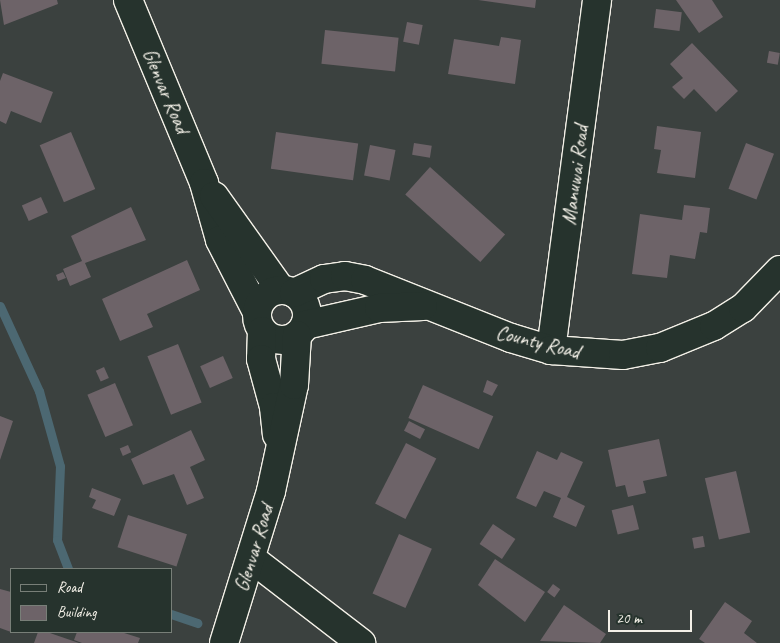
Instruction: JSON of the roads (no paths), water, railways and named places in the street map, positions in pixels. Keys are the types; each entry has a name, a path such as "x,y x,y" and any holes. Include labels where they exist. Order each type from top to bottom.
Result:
{"street":[{"name":"Glenvar Road","path":"128,0 204,183 220,240 259,322 261,359 274,407 279,452"},
{"name":"Manuwai Road","path":"551,350 597,0"},
{"name":"Glenvar Road","path":"204,183 288,291 306,307 294,386 279,452 252,559 224,643"},
{"name":"County Road","path":"288,291 324,279 345,276 388,288 425,306 510,338 551,350 615,355 660,348 714,326 743,308 780,270"},
{"path":"288,291 268,294 259,322 276,340 287,340 301,330"},
{"name":"County Road","path":"301,330 379,308 425,306"},
{"path":"252,559 361,643"}],"waterway":[{"path":"0,306 39,391 60,466 57,540 68,568"},
{"path":"172,614 197,623"}]}
